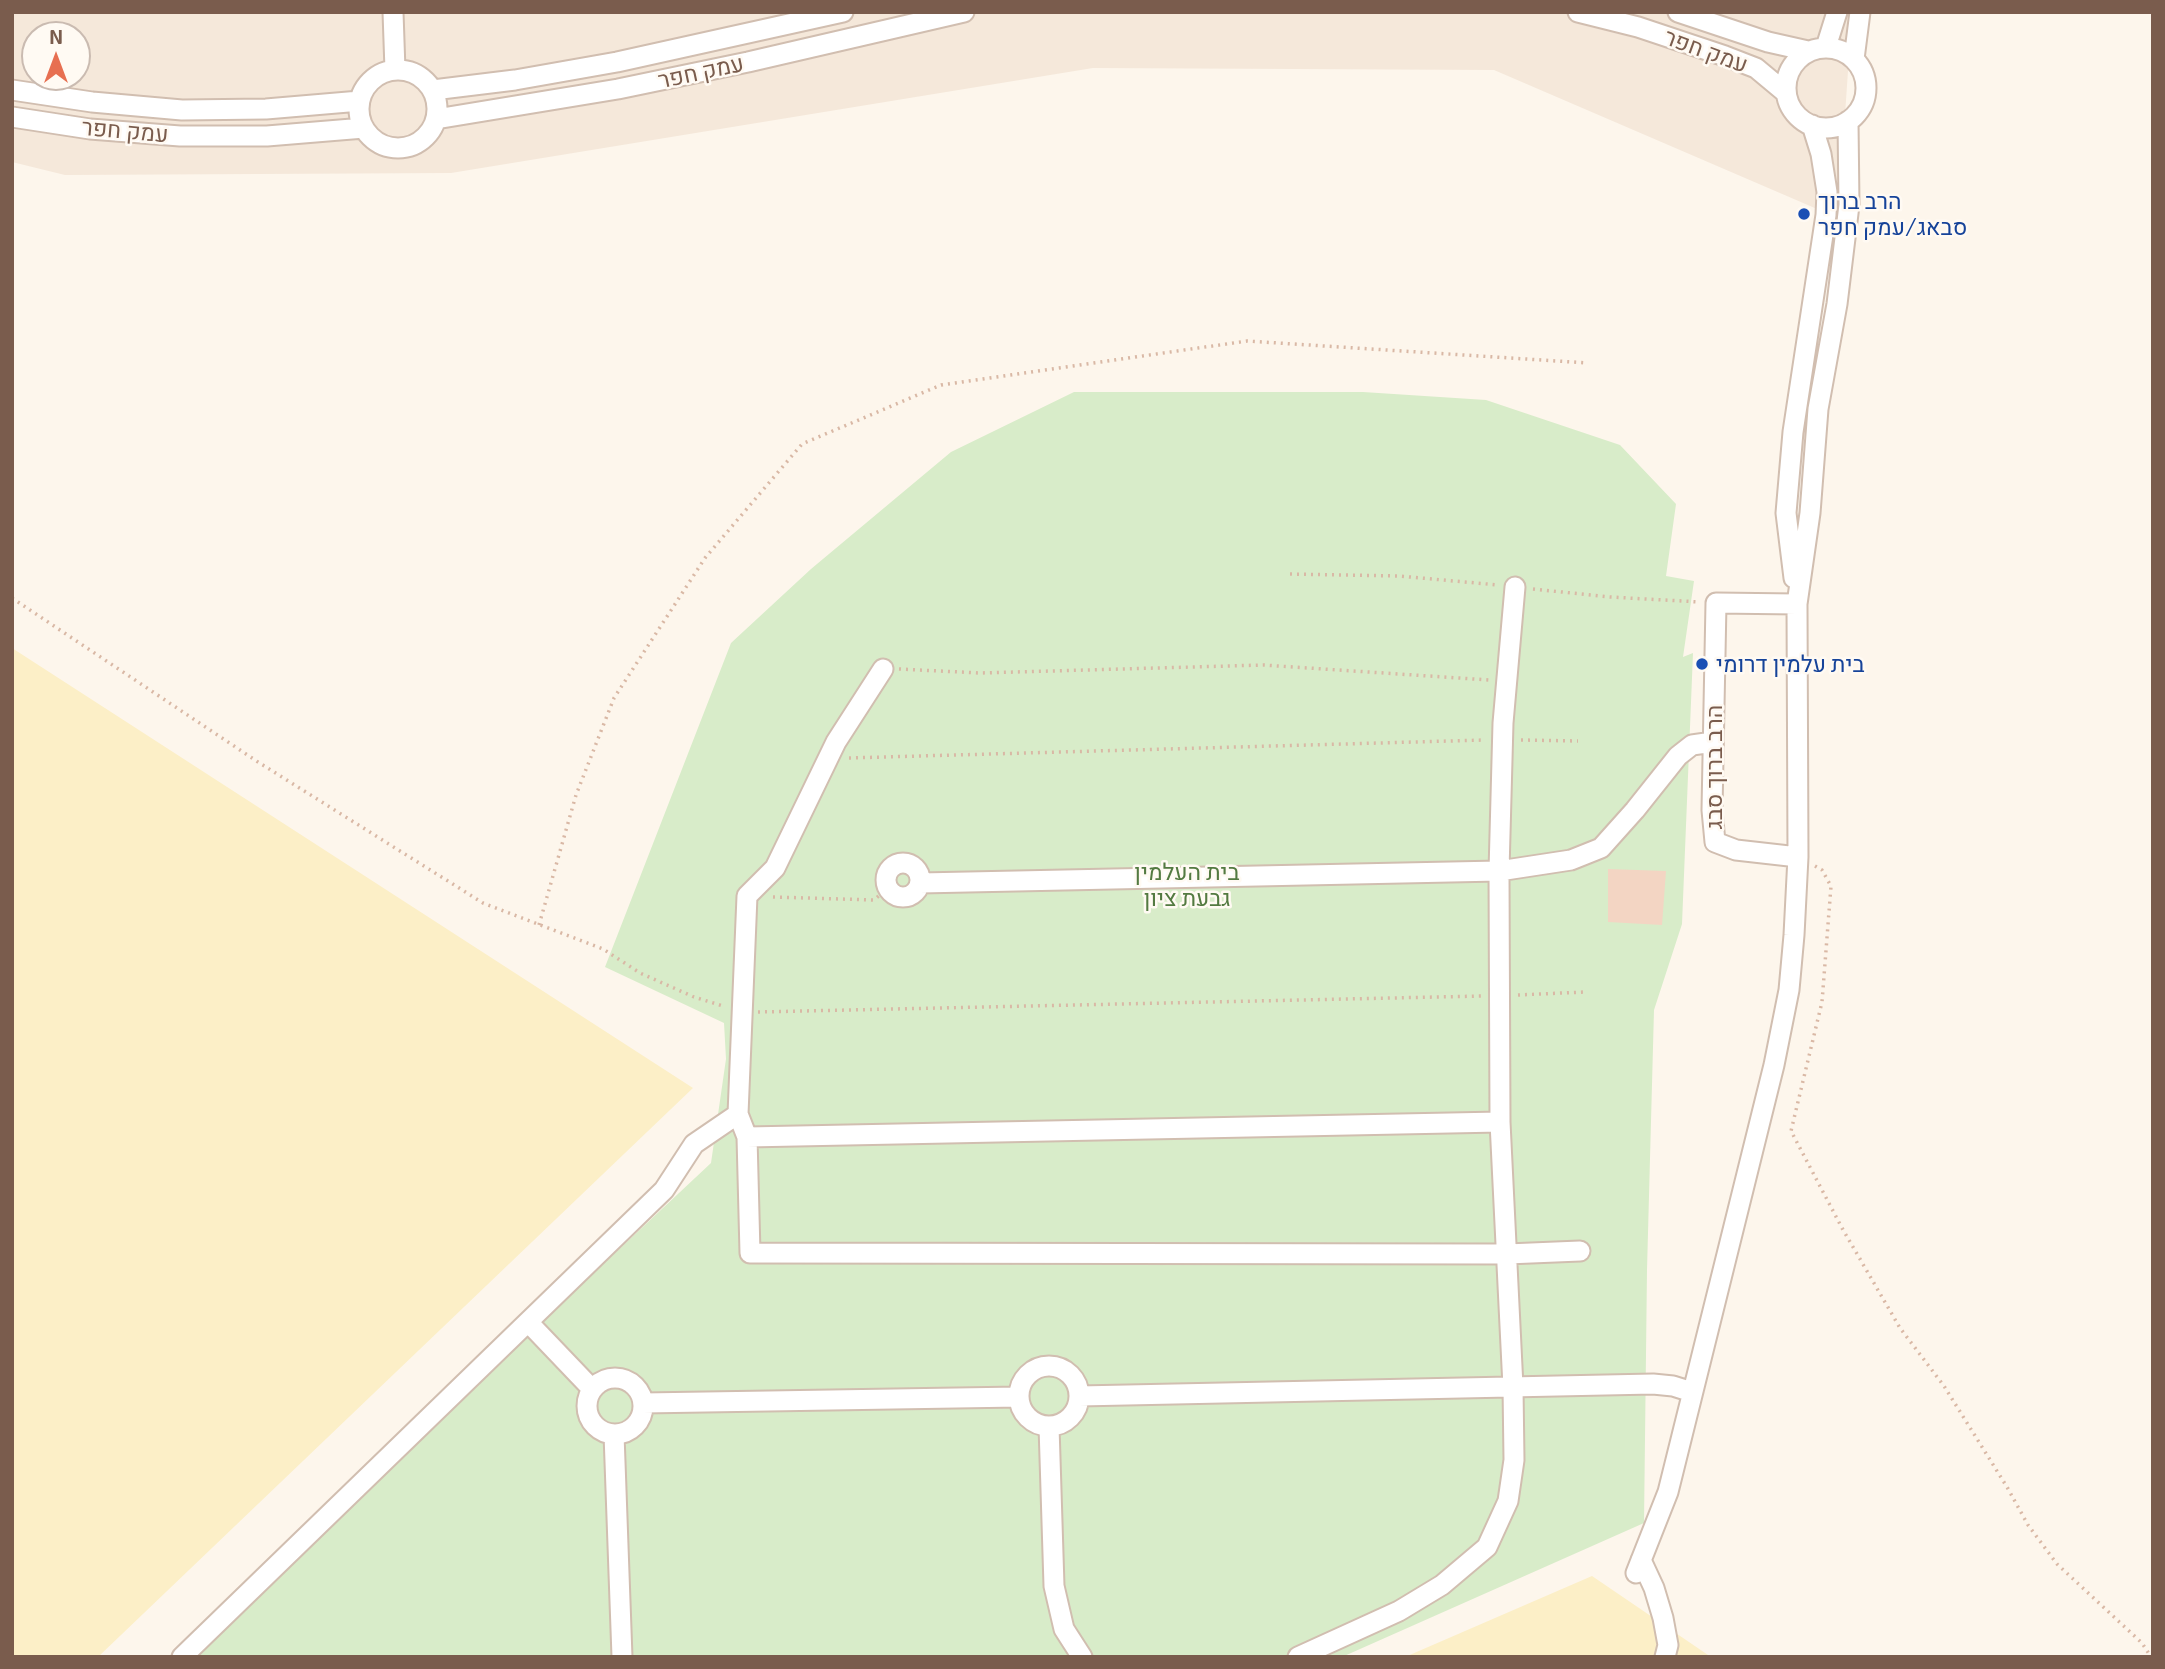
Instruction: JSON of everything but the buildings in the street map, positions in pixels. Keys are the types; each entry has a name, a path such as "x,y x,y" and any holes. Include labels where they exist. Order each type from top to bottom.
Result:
{"street":[{"path":"393,12 395,70"},
{"name":"עמק חפר","path":"433,90 515,80 617,62 844,12"},
{"name":"עמק חפר","path":"436,119 618,89 964,12"},
{"name":"עמק חפר","path":"1578,12 1638,27 1756,68 1786,93"},
{"name":"עמק חפר","path":"1678,12 1768,43 1817,49"},
{"path":"1817,49 1846,53 1854,59 1861,68 1866,89 1860,109 1849,121 1831,127 1812,125 1794,113 1786,93 1788,73 1793,64 1817,49 1837,12"},
{"path":"1854,59 1860,12"},
{"path":"383,72 414,72 426,80 433,90 438,109 436,119 426,136 414,145 398,148 383,145 364,128 359,109 362,93 370,80 383,72"},
{"name":"עמק חפר","path":"12,90 92,102 182,110 266,109 360,101"},
{"name":"עמק חפר","path":"12,117 90,129 180,136 267,136 364,128"},
{"path":"1797,604 1810,513 1818,409 1837,304 1849,205 1849,121"},
{"path":"1665,1657 1668,1645 1663,1618 1654,1588 1639,1566 1668,1492 1789,990 1798,857 1797,604 1786,513 1793,432 1826,215 1827,192 1821,154 1812,125"},
{"path":"1298,1657 1399,1611 1442,1585 1487,1548 1508,1501 1514,1460 1513,1387 1500,1122 1498,996 1503,740 1514,587"},
{"name":"הרב ברוך סבג","path":"1797,604 1716,603 1712,810 1715,842 1736,850 1798,857"},
{"path":"883,669 828,759 775,868 747,896 738,1114 747,1137 750,1253 1507,1254 1580,1251"},
{"path":"920,883 1499,871 1571,860 1601,848 1678,756 1692,745 1713,742"},
{"path":"901,863 919,872 920,883 909,896 897,896 888,888 888,872 895,864 901,863"},
{"path":"182,1657 664,1190 694,1144 738,1114"},
{"path":"747,1137 1500,1122"},
{"path":"528,1322 592,1390"},
{"path":"1048,1366 1058,1367 1073,1378 1079,1396 1078,1404 1070,1417 1049,1426 1040,1424 1025,1414 1019,1397 1024,1379 1030,1372 1048,1366"},
{"path":"607,1379 625,1380 635,1386 643,1403 640,1418 632,1429 622,1434 603,1432 594,1426 586,1406 592,1390 607,1379"},
{"path":"1079,1396 1653,1384 1692,1392"},
{"path":"643,1403 1019,1397"},
{"path":"1049,1426 1054,1586 1064,1629 1082,1657"},
{"path":"614,1434 622,1657"}],"path":[{"path":"539,925 576,795 614,698 705,558 803,444 941,385 1247,341 1588,363"},
{"path":"12,597 258,762 483,903 603,949 639,973 694,997 744,1012 1586,992"},
{"path":"883,669 979,673 1263,665 1507,681"},
{"path":"828,759 1503,740 1578,741"},
{"path":"1798,857 1822,870 1831,886 1822,1003 1791,1130 1842,1228 1900,1328 1944,1386 2028,1525 2057,1564 2142,1643 2151,1657"},
{"path":"747,896 874,900 888,888"}],"shaded area":[{"path":"12,12 1852,12 1838,218 1494,70 1093,68 451,173 65,175 12,162"}],"green space":[{"name":"בית העלמין גבעת ציון","path":"1074,392 1363,392 1486,400 1620,445 1676,504 1666,576 1694,581 1683,657 1693,653 1682,924 1654,1010 1644,1523 1342,1657 184,1657 711,1163 726,1059 724,1023 605,967 731,643 811,569 951,452"}],"sand":[{"path":"12,648 693,1088 98,1657 12,1657"},
{"path":"1592,1576 1711,1657 1405,1657"}],"place":[{"name":"הרב ברוך סבאג/עמק חפר","path":"1804,214"},
{"name":"בית עלמין דרומי","path":"1702,664"}]}
